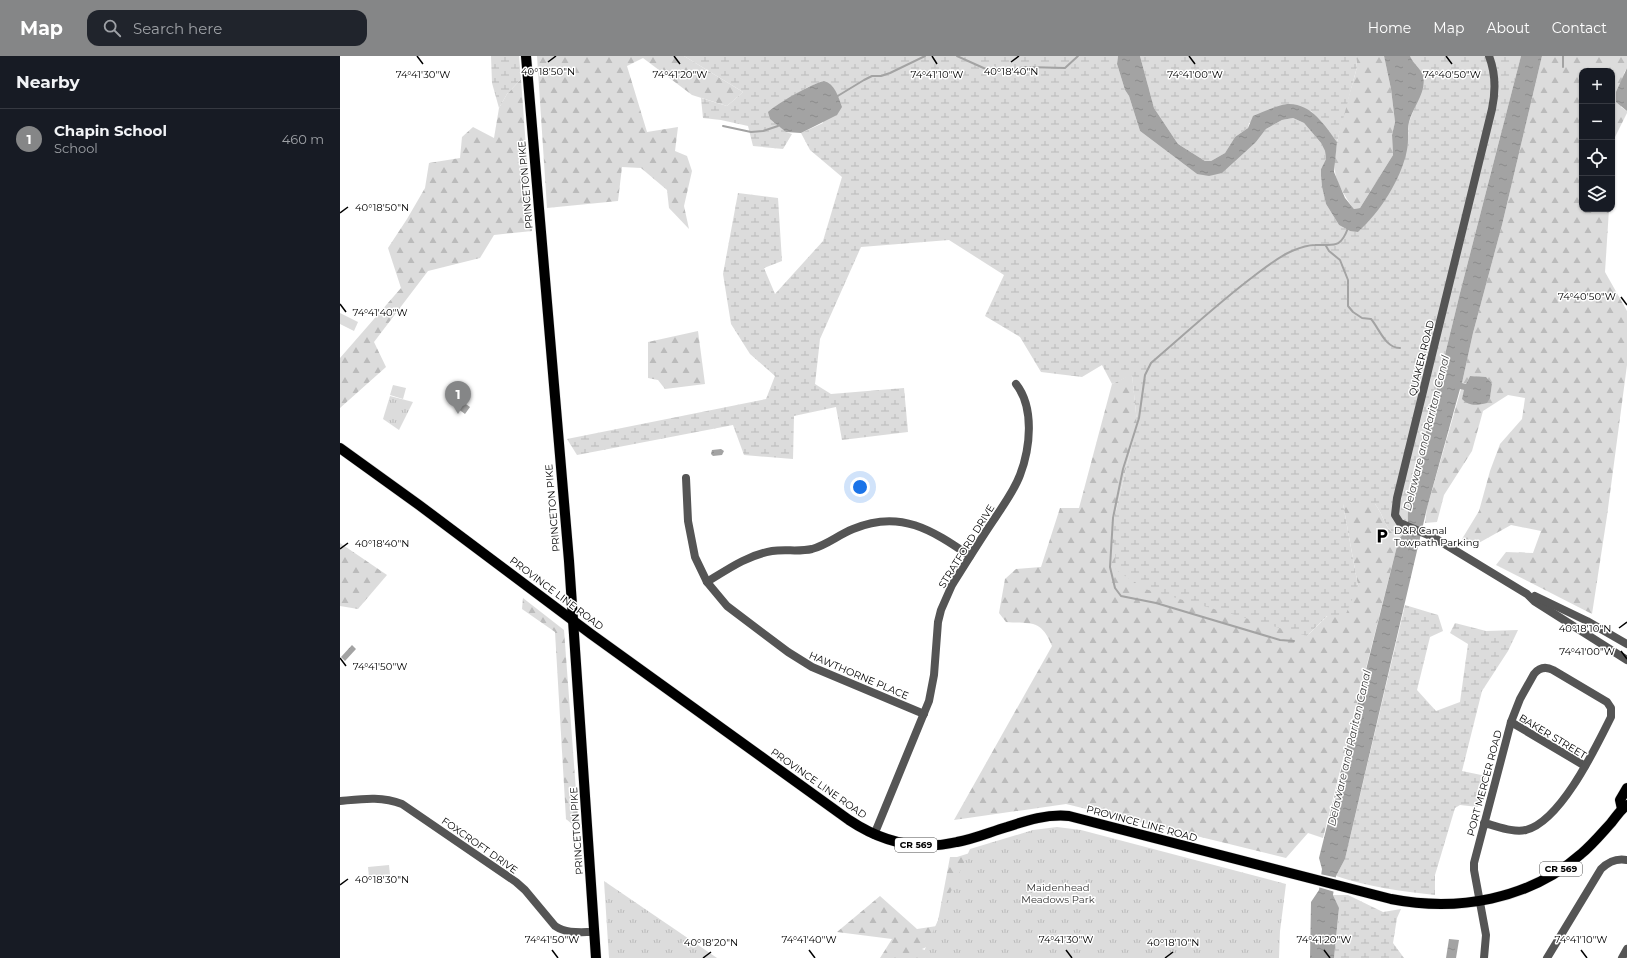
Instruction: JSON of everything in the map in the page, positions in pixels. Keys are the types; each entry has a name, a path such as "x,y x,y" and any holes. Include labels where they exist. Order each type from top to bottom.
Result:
{"main road":[{"name":"PRINCETON PIKE","path":"526,56 573,620 596,958"},
{"name":"PROVINCE LINE ROAD","path":"340,448 573,620 849,820 874,835 889,840 930,846 944,845 1035,818 1058,815 1077,818 1338,886 1398,900 1425,904 1462,904 1481,901 1515,892 1532,885 1566,866 1591,845 1625,809 1620,800 1627,788"}],"street":[{"name":"QUAKER ROAD","path":"1489,56 1494,75 1495,97 1397,498 1395,515 1397,520 1446,544 1527,594 1534,601 1627,660"},
{"name":"STRATFORD DRIVE","path":"874,835 924,714 932,687 936,636 941,610 952,585 1014,488 1024,464 1028,435 1028,416 1023,395 1016,384"},
{"name":"HAWTHORNE PLACE","path":"686,478 688,521 692,546 700,570 719,597 736,614 798,659 827,674 924,714"},
{"path":"707,582 752,556 774,551 810,549 826,544 854,529 877,523 900,522 924,528 939,535 970,556"},
{"name":"QUAKER ROAD","path":"1527,594 1535,596 1587,621 1627,644"},
{"name":"PORT MERCER ROAD","path":"1484,958 1486,935 1474,863 1511,722 1520,699 1540,665 1553,670 1613,707 1612,714 1585,766"},
{"name":"BAKER STREET","path":"1511,722 1585,766"},
{"path":"1484,823 1514,830 1527,830 1558,805 1573,788 1585,766"},
{"name":"FOXCROFT DRIVE","path":"340,801 373,798 392,800 402,804 517,882 555,926 571,932 594,932"},
{"path":"1547,958 1601,868 1611,861 1627,860"},
{"path":"1622,958 1627,949"}],"green space":[{"path":"491,56 519,56 521,79 507,94 499,108 492,83"},
{"path":"537,56 684,56 743,92 727,106 692,95 643,58 627,66 647,132 678,127 675,151 687,156 692,171 684,206 689,229 669,208 667,190 641,168 622,167 618,201 547,208"},
{"path":"684,56 1118,56 1117,64 1140,131 1197,174 1256,142 1266,129 1282,120 1293,118 1304,123 1321,143 1325,151 1326,159 1321,169 1321,176 1326,204 1339,225 1350,231 1407,150 1409,122 1422,89 1419,68 1412,62 1410,56 1521,56 1460,293 1411,496 1408,509 1407,529 1399,538 1390,531 1375,504 1343,504 1358,586 1345,616 1327,616 1307,636 1145,589 1116,570 1113,523 1137,423 1132,375 1112,384 1102,365 1082,377 1041,372 1020,337 985,316 1004,275 949,240 861,247 820,339 815,384 831,394 904,388 908,432 842,440 836,407 794,416 793,459 744,455 733,425 577,455 567,439 766,399 775,376 750,354 731,324 723,274 738,193 778,198 782,261 764,268 775,294 823,241 842,177 810,150 801,133 823,123 824,81 808,87 774,107 786,132 792,134 783,149 753,146 748,126 703,118 701,98 727,106 743,92"},
{"path":"1140,56 1356,56 1357,67 1337,142 1311,111 1249,123 1248,128 1235,137 1225,153 1211,161 1205,161 1178,144 1154,108"},
{"path":"1356,56 1384,56 1391,89 1395,122 1392,135 1393,155 1360,208 1354,209 1339,185 1335,170 1335,158 1339,132 1357,67"},
{"path":"1542,56 1627,56 1627,68 1624,73 1621,107 1627,111 1627,113 1615,137 1615,68 1579,68 1579,212 1609,212 1605,272 1627,311 1627,365 1607,516 1592,614 1496,565 1506,552 1533,553 1541,531 1511,525 1475,545 1462,539 1479,511 1490,471 1500,444 1522,419 1525,398 1508,395 1483,411 1472,451 1444,495 1437,522 1425,523 1427,508 1461,389 1490,398 1492,384 1474,376 1470,376 1466,384 1462,383 1473,333 1502,225"},
{"path":"521,79 532,231 494,235 480,258 428,271 374,342 386,367 340,408 340,358 401,288 388,248 425,188 429,163 460,158 462,137 473,127 494,138 499,108 507,94"},
{"path":"340,313 358,322 354,331 340,324"},
{"path":"698,331 705,384 665,389 658,380 648,378 648,342"},
{"path":"1132,374 1137,423 1113,523 1307,636 1358,586 1343,504 1375,504 1387,527 1399,538 1323,838 1308,833 1286,858 1066,804 954,820 1052,646 1044,631 1039,627 1029,623 1006,622 999,613 1005,579 1016,569 1041,567 1060,508 1079,508 1112,384"},
{"path":"393,385 406,388 403,399 390,395"},
{"path":"390,396 413,402 399,430 383,419"},
{"path":"340,543 387,575 358,609 340,606"},
{"path":"523,598 564,630 578,818 572,824 566,819 555,632 522,609"},
{"path":"1405,605 1438,615 1443,631 1430,637 1417,690 1436,711 1460,702 1468,644 1450,633 1455,623 1486,631 1518,630 1508,651 1482,691 1462,771 1486,776 1478,807 1460,805 1455,808 1435,875 1435,895 1372,886 1336,876 1345,859"},
{"name":"Maidenhead Meadows Park","path":"1057,827 1081,830 1286,884 1280,931 1279,958 921,958 970,849 1033,830"},
{"path":"992,846 973,927 922,949 945,958 880,958 892,939 837,932 880,896 917,929 937,926 950,857 957,857"},
{"path":"389,865 390,875 369,877 368,867"},
{"path":"604,881 717,958 609,958"},
{"path":"1333,895 1348,895 1383,912 1401,909 1397,918 1393,943 1404,958 1334,958 1339,909"}],"water":[{"path":"1118,56 1140,56 1154,108 1178,144 1205,161 1211,161 1225,153 1235,137 1248,128 1253,116 1285,104 1297,105 1305,108 1323,123 1337,142 1334,172 1345,198 1354,209 1360,208 1393,155 1392,135 1395,122 1391,89 1384,56 1410,56 1422,73 1424,82 1421,94 1409,122 1407,150 1400,173 1382,205 1358,232 1350,231 1339,225 1326,204 1321,176 1321,169 1326,159 1325,151 1321,143 1304,123 1293,118 1282,120 1266,129 1256,142 1222,173 1209,176 1197,174 1140,131 1117,64"},
{"name":"Delaware and Raritan Canal","path":"1521,56 1542,56 1502,225 1473,333 1462,383 1466,384 1470,376 1486,377 1492,384 1490,398 1487,403 1477,405 1471,404 1462,399 1464,390 1460,389 1427,508 1345,859 1336,876 1333,895 1339,908 1334,958 1310,958 1311,902 1319,890 1322,869 1319,858 1399,538 1403,535 1408,526 1408,509 1411,496 1460,293"},
{"path":"1627,68 1627,111 1616,102 1616,92"},
{"path":"824,81 831,85 836,91 842,107 837,115 801,133 786,132 770,119 768,112 773,108 803,90"},
{"path":"459,399 470,407 465,414 454,406"},
{"path":"721,449 724,451 722,455 713,456 711,454 712,450"},
{"path":"352,645 356,649 345,661 341,657"},
{"path":"1449,939 1459,940 1456,958 1446,958"}],"pier":[{"path":"1320,874 1338,878 1335,892 1318,887"}],"waterway":[{"path":"836,97 872,76 881,76 890,73 925,56"},
{"path":"957,56 988,70 1007,70 1026,67 1065,68 1078,56"},
{"path":"1563,56 1563,67"},
{"path":"723,126 751,132 763,131 778,126"},
{"path":"1294,641 1280,640 1156,603 1121,596 1115,588 1110,567 1113,518 1123,469 1139,418 1145,375 1151,363 1241,286 1272,262 1287,253 1303,247 1339,243 1348,228"},
{"path":"1326,246 1329,251 1340,260 1348,280 1348,306 1353,312 1362,318 1371,319 1386,341 1390,345 1400,348"}],"place":[{"name":"Chapin School","path":"458,414"},
{"name":"D&R Canal Towpath Parking","path":"1382,536"}]}
